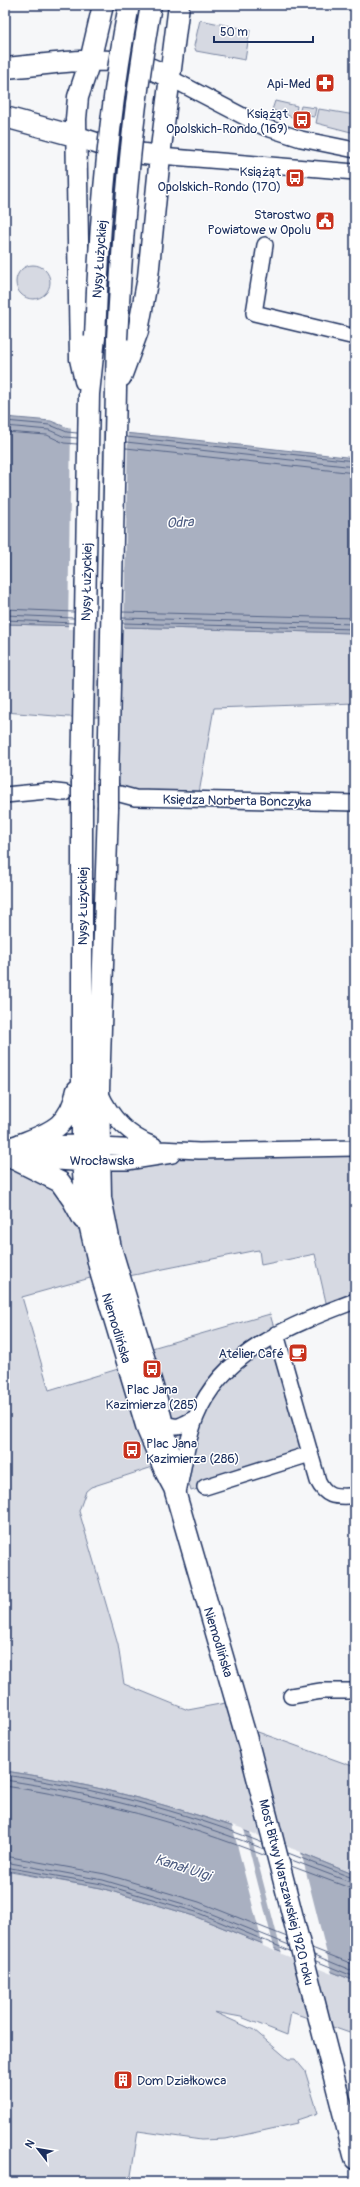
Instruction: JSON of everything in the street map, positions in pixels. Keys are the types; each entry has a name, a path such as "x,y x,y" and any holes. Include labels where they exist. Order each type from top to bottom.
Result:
{"main road":[{"path":"87,359 78,137 78,97 90,61 103,5"},
{"name":"Nysy Łużyckiej","path":"92,1154 82,1062 82,782 89,394 87,359 95,337 98,254 109,137 129,5"},
{"name":"Nysy Łużyckiej","path":"92,1154 99,1090 112,795 109,713 117,339 123,232 132,133 151,5"},
{"path":"115,394 138,331 143,307 148,277 160,156 180,5"},
{"path":"5,68 107,60 131,63 151,68 170,78"},
{"path":"5,117 78,137 120,151 160,156"},
{"path":"8,1152 56,1128 66,1119 74,1103 82,1062"},
{"path":"8,1152 60,1182 72,1199 91,1236"},
{"name":"Wrocławska","path":"8,1152 92,1154"},
{"name":"Niemodlińska","path":"92,1154 84,1193 91,1236 147,1429 176,1492"},
{"name":"Niemodlińska","path":"92,1154 100,1187 105,1224 163,1423 174,1469 176,1492 250,1750"},
{"name":"Most Bitwy Warszawskiej 1920 roku","path":"250,1750 355,2159"}],"street":[{"path":"170,78 264,127 301,139 355,150"},
{"path":"160,156 355,172"},
{"path":"265,245 254,313 355,337"},
{"path":"5,795 47,791 66,793"},
{"name":"Księdza Norberta Bonczyka","path":"112,795 136,798 355,803"},
{"path":"99,1090 112,1114 128,1130 163,1148"},
{"name":"Wrocławska","path":"92,1154 163,1148 198,1151 355,1148"},
{"name":"Wrocławska","path":"92,1154 127,1162 198,1151"},
{"path":"176,1492 195,1418 208,1393 221,1378 249,1352 276,1334 291,1326 355,1301"},
{"path":"276,1334 310,1454 322,1489 328,1494 336,1496 355,1496"},
{"path":"163,1423 173,1428 184,1425 195,1418"},
{"path":"205,1487 310,1454"},
{"path":"291,1696 321,1691 355,1691"}],"shaded area":[{"path":"200,20 250,30 245,60 196,51 194,46"},
{"path":"275,101 297,106 295,118 272,110"},
{"path":"301,106 316,108 314,117 299,114"},
{"path":"319,109 355,115 355,133 316,123"},
{"path":"36,265 45,270 49,275 49,289 45,294 40,298 30,299 26,298 17,289 16,279 17,275 26,266"},
{"path":"5,624 355,633 355,703 214,708 198,799 111,799 112,717 68,717 5,712"},
{"path":"355,1148 355,1301 328,1311 315,1254 261,1265 259,1250 119,1278 101,1162"},
{"path":"5,1162 60,1182 101,1275 22,1297 49,1390 128,1366 159,1465 91,1487 86,1491 79,1511 118,1645 124,1684 188,1710 236,1701 244,1727 355,1767 355,1875 234,1827 178,1809 92,1787 5,1771"},
{"path":"270,1314 310,1454 191,1491 152,1348"},
{"path":"5,1871 101,1888 194,1916 355,1981 355,2035 291,2012 287,2035 241,2017 214,2012 254,2030 288,2059 295,2059 305,2071 318,2113 297,2120 298,2123 226,2139 201,2140 138,2131 130,2182 5,2182"},
{"path":"355,2035 355,2050 353,2043"}],"water":[{"name":"Odra","path":"5,417 51,421 68,428 168,437 355,458 355,633 5,624"},
{"name":"Kanał Ulgi","path":"5,1771 92,1787 178,1809 234,1827 355,1875 355,1981 194,1916 101,1888 5,1870"}],"pier":[{"path":"71,426 103,429 100,605 104,429 128,431 124,629 68,629"},
{"path":"232,1825 244,1829 275,1951 263,1946"},
{"path":"250,1832 301,1852 332,1974 282,1954"}],"tunnel":[{"path":"73,793 119,794"}],"place":[{"name":"Api-Med","path":"325,83"},
{"name":"Książąt Opolskich-Rondo (169)","path":"302,120"},
{"name":"Książąt Opolskich-Rondo (170)","path":"295,178"},
{"name":"Starostwo Powiatowe w Opolu","path":"325,221"},
{"name":"Atelier Café","path":"298,1353"},
{"name":"Plac Jana Kazimierza (285)","path":"152,1369"},
{"name":"Plac Jana Kazimierza (286)","path":"132,1450"},
{"name":"Dom Działkowca","path":"123,2080"}]}
